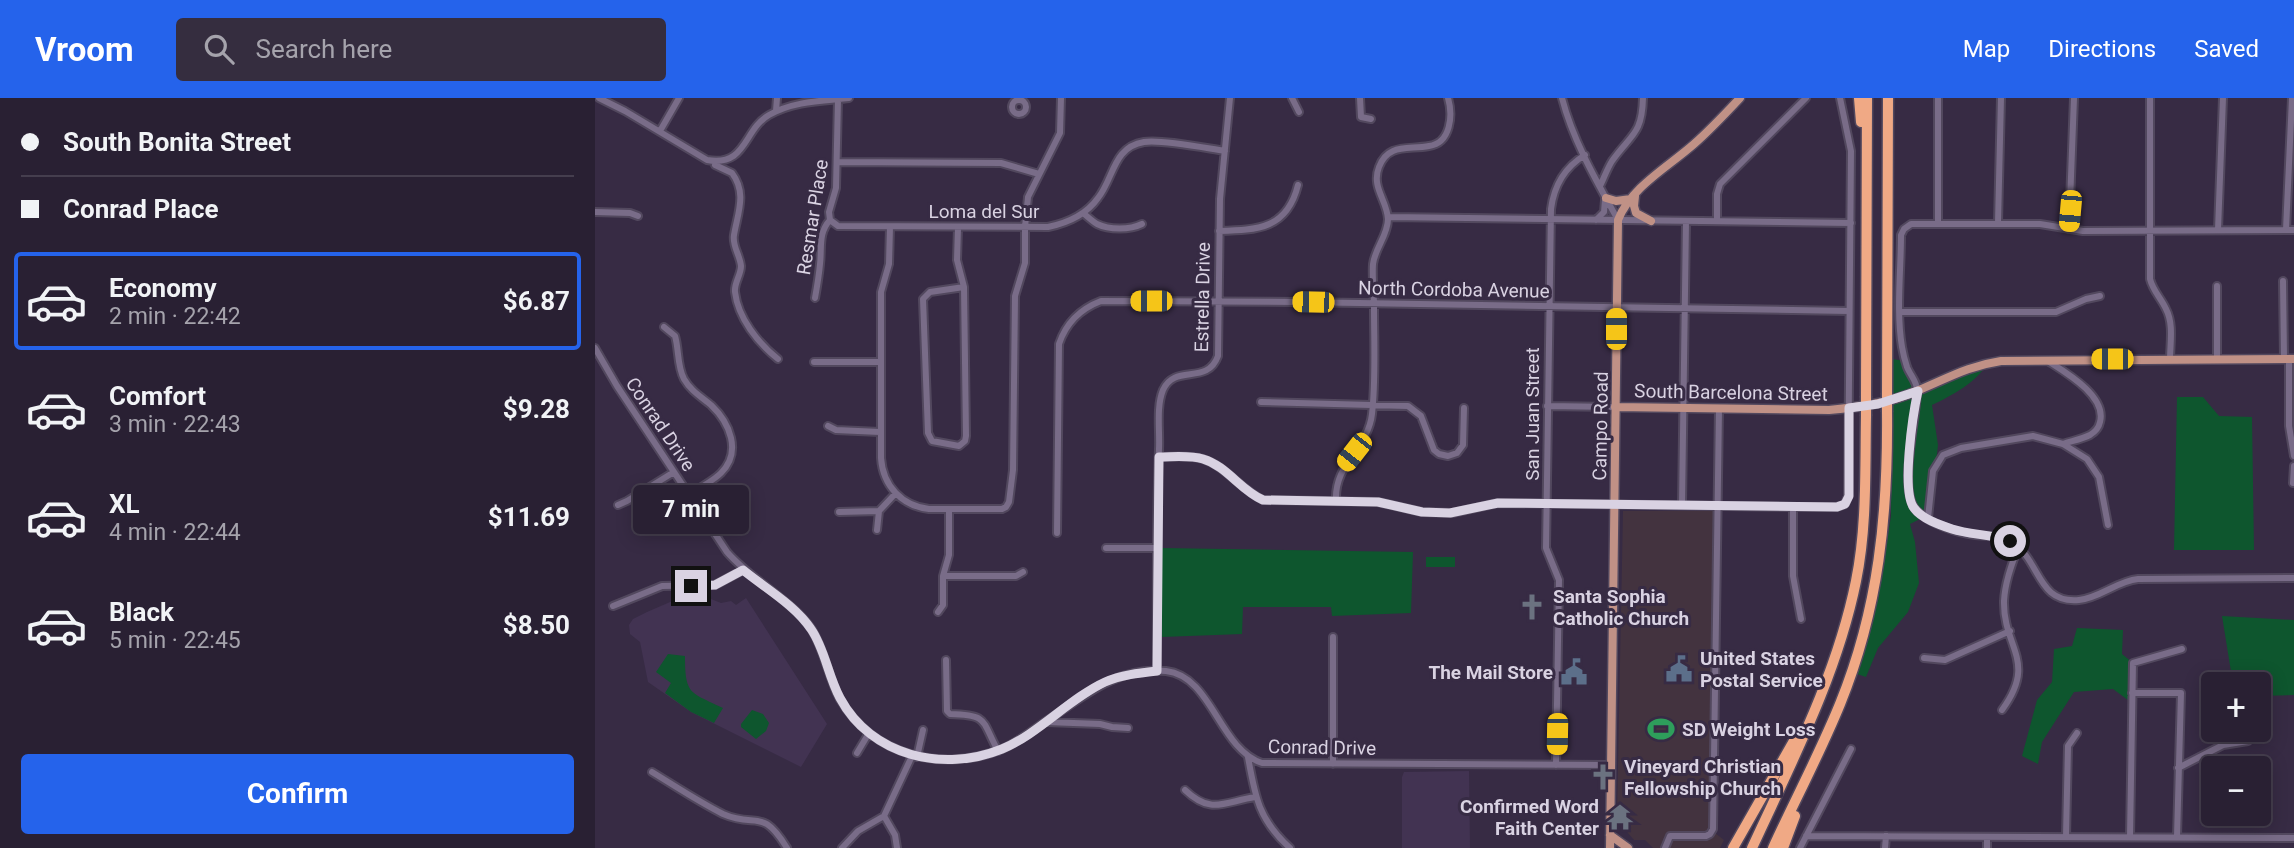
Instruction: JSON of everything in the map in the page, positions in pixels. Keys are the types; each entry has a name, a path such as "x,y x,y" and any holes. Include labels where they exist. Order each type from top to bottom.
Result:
{"highway":[{"path":"1859,98 1867,195"},
{"path":"1752,848 1821,695 1857,580 1864,525 1867,98"},
{"path":"1783,848 1849,679 1875,585 1885,510 1888,98"},
{"path":"1733,848 1821,695"},
{"path":"1773,848 1811,771"}],"main road":[{"path":"1618,220 1633,197 1693,145 1740,98"},
{"path":"1605,197 1616,201 1633,197"},
{"path":"1633,197 1636,214 1651,221"},
{"name":"Campo Road","path":"1610,848 1618,220"},
{"name":"South Barcelona Street","path":"1615,407 1849,408 1878,404 1918,391 1978,365 2001,361 2289,359"},
{"path":"1610,835 1628,848"}],"street":[{"path":"599,98 707,160 717,161 736,155 766,117 776,111 795,104 849,98"},
{"path":"660,131 679,98"},
{"path":"776,111 777,98"},
{"path":"890,227 889,264 881,292 880,432 882,469 886,480 895,494 918,508 1006,508 1014,455 1016,296 1025,263 1028,197 1061,133 1061,98"},
{"name":"Estrella Drive","path":"1157,671 1157,548 1163,391 1174,378 1206,371 1216,362 1219,353 1219,230 1230,98"},
{"path":"1292,98 1299,112"},
{"path":"1360,98 1361,117 1371,119"},
{"path":"1336,501 1340,473 1365,437 1371,421 1373,263 1387,229 1388,217 1376,184 1376,175 1389,153 1400,148 1429,146 1441,141 1449,124 1448,98"},
{"path":"1562,98 1584,155 1618,220"},
{"path":"1600,186 1611,163 1638,129 1643,98"},
{"path":"1717,222 1720,184 1806,98"},
{"path":"1159,457 1195,457 1207,460 1263,500 1378,502 1422,512 1450,513 1490,504 1837,507 1845,504 1849,496 1851,152 1839,98"},
{"path":"1938,98 1938,224"},
{"path":"1998,223 2001,98"},
{"path":"2069,229 2074,98"},
{"path":"2150,98 2150,279 2170,320 2170,360"},
{"path":"2218,230 2223,98"},
{"path":"2286,230 2292,98"},
{"name":"Resmar Place","path":"815,298 821,260 821,237 830,220 829,212 836,188 838,99"},
{"name":"Loma del Sur","path":"830,220 838,226 1045,228 1060,225 1083,213 1103,192 1117,159 1135,144 1149,141 1225,150"},
{"name":"San Juan Street","path":"1556,765 1559,580 1546,548 1551,219 1552,202 1558,184 1574,162 1584,155"},
{"path":"717,161 716,165 732,173 741,192 734,237 741,267 734,287 736,298 752,331 778,359"},
{"path":"837,162 1001,163 1039,174"},
{"path":"1219,230 1254,229 1272,223 1288,211 1295,200 1299,185"},
{"path":"1596,220 1604,212 1605,197"},
{"path":"595,212 630,213 638,216"},
{"path":"1083,213 1094,223 1108,227 1136,228 1142,224"},
{"path":"1388,217 1851,223"},
{"path":"1682,505 1686,221"},
{"path":"2294,229 2083,231 2040,224 1911,224 1905,227 1901,235 1900,331 1904,356 1918,391 1909,460 1910,496 1916,511 1928,519 1950,529 1972,535 1998,537 2011,542 2032,562 2043,586 2053,595 2068,600 2088,598 2120,583 2139,579 2294,578"},
{"path":"958,227 957,260 964,287 965,441 959,446 932,441 928,433 923,299 930,292 964,287"},
{"path":"2283,281 2289,359 2289,426 2294,456"},
{"path":"2217,286 2217,360"},
{"path":"1901,312 2056,312 2086,299 2101,296"},
{"name":"North Cordoba Avenue","path":"1057,533 1059,344 1073,319 1101,301 1849,310"},
{"path":"664,327 674,336 681,375 693,393 719,414 733,439 730,459 724,470 690,496"},
{"name":"Conrad Drive","path":"595,348 617,386 727,552 743,570 801,616 817,639 831,681 852,717 880,741 915,757 945,761 968,760 998,751 1103,683 1157,671 1173,673 1186,679 1212,710 1237,748 1248,757 1267,764 1611,765"},
{"path":"2046,359 2089,391 2100,411 2100,422 2091,435 2063,444"},
{"path":"814,362 881,362"},
{"path":"1261,402 1408,405 1422,416 1434,450 1445,456 1457,453 1463,445 1464,408"},
{"path":"1548,406 1615,407"},
{"path":"1665,848 1670,835 1706,836 1713,829 1719,408"},
{"path":"828,426 836,430 880,432"},
{"path":"1928,519 1933,471 1938,460 1946,453 2023,436 2044,437 2080,454 2099,477 2108,525"},
{"path":"2294,466 2294,482"},
{"path":"618,505 628,502 674,472"},
{"path":"877,530 880,511 895,494"},
{"path":"1793,507 1793,576 1801,619"},
{"path":"938,612 943,605 943,576 949,555 949,509"},
{"path":"839,512 880,511"},
{"path":"2002,710 2014,692 2018,677 2018,660 2004,602 2007,581 2018,547"},
{"path":"1106,548 1157,548"},
{"path":"613,606 662,586 715,585 743,570"},
{"path":"943,576 1016,576 1023,572"},
{"path":"1924,658 1945,660 2010,631"},
{"path":"1333,637 1333,764"},
{"path":"2130,837 2133,663 2182,649"},
{"path":"946,660 947,712 950,715 974,715 981,718 998,751"},
{"path":"2132,693 2181,693 2177,837"},
{"path":"1044,722 1128,728"},
{"path":"842,848 858,831 884,816 915,757 923,730"},
{"path":"857,753 869,733"},
{"path":"2066,837 2068,746 2077,733"},
{"path":"2178,768 2223,745 2242,742"},
{"path":"1800,848 1851,749"},
{"path":"1248,757 1255,797 1263,815 1290,848"},
{"path":"652,772 723,814 761,821 776,831 787,848"},
{"path":"1185,790 1195,799 1213,807 1237,799 1255,797"},
{"path":"884,816 896,838 897,848"},
{"path":"1806,835 2294,838"},
{"path":"1885,836 1885,848"},
{"path":"1987,837 1987,848"},
{"path":"2056,837 2056,846"}],"shaded area":[{"path":"1623,511 1714,511 1711,830 1724,840 1720,848 1653,848 1645,840 1634,840 1617,816"},
{"path":"698,590 701,595 721,603 731,601 736,605 746,598 827,724 801,767 691,712 648,682 640,642 630,634 629,625 633,619"},
{"path":"1469,771 1470,848 1402,848 1404,772"}],"green space":[{"path":"1892,359 1905,361 1918,391 1987,363 1971,382 1932,405 1938,445 1930,514 1910,524 1915,542 1919,583 1908,612 1878,648 1866,677 1857,674 1878,599 1891,516"},
{"path":"2177,397 2203,397 2219,416 2252,417 2254,550 2174,550"},
{"path":"1162,548 1413,552 1411,613 1332,616 1331,607 1243,607 1242,634 1162,637"},
{"path":"1426,557 1455,557 1455,567 1426,567"},
{"path":"2222,616 2294,620 2294,695 2271,696 2271,672 2231,672"},
{"path":"2077,628 2123,630 2122,654 2133,663 2132,703 2113,689 2074,692 2042,742 2038,764 2022,756 2037,700 2052,682 2054,649 2072,646"},
{"path":"668,654 685,656 686,678 692,691 723,708 714,723 691,712 665,693 671,683 656,672"},
{"path":"752,710 763,714 769,723 766,731 756,739 741,727"}],"place":[{"name":"Santa Sophia Catholic Church","path":"1532,607"},
{"name":"United States Postal Service","path":"1679,669"},
{"name":"The Mail Store","path":"1574,672"},
{"name":"SD Weight Loss","path":"1661,729"},
{"name":"Vineyard Christian Fellowship Church","path":"1603,777"},
{"name":"Confirmed Word Faith Center","path":"1620,817"}],"route":[{"path":"691,586 715,585 743,570 801,616 813,631 831,681 852,717 869,733 900,752 945,761 968,760 1005,748 1103,683 1115,678 1157,671 1159,457 1195,457 1207,460 1263,500 1378,502 1422,512 1458,513 1498,503 1837,507 1845,504 1849,496 1849,408 1878,404 1918,391 1909,460 1913,507 1928,519 1950,529 2010,541"}]}
